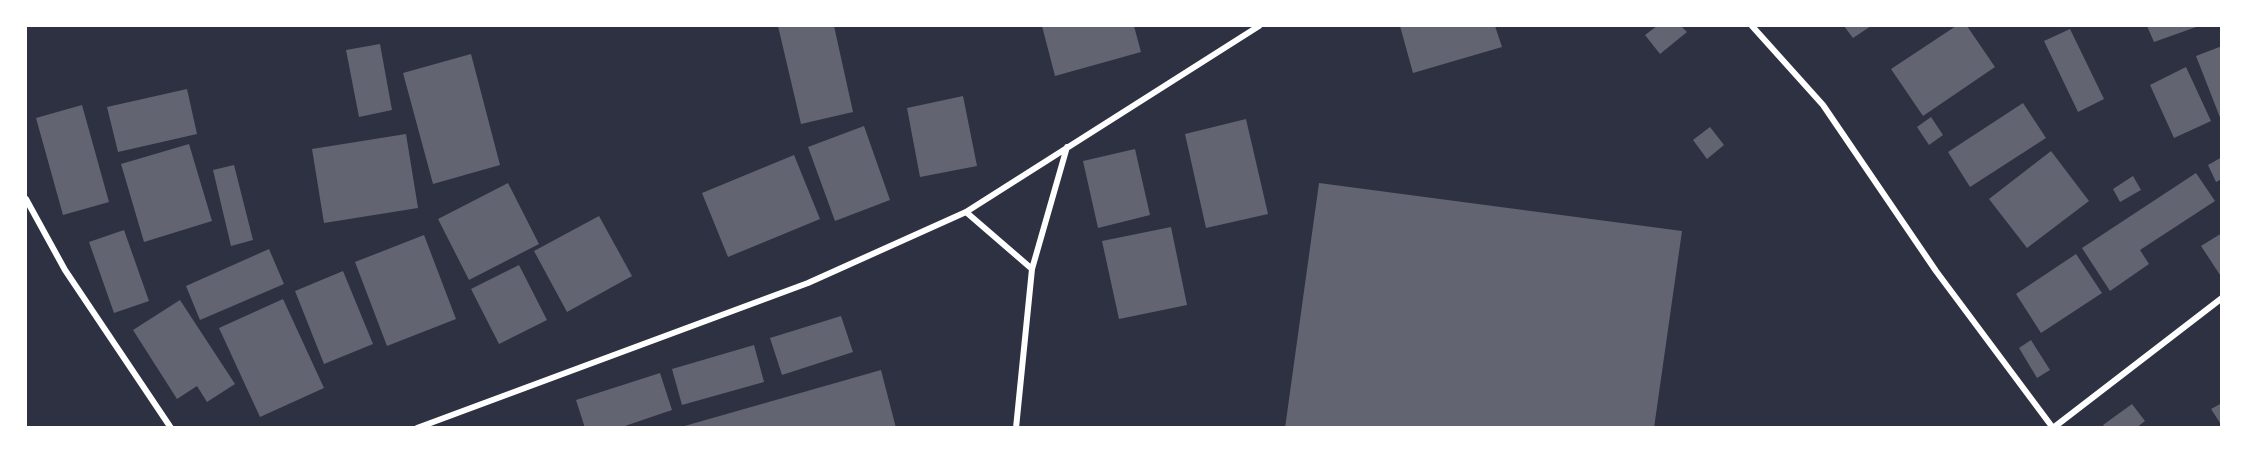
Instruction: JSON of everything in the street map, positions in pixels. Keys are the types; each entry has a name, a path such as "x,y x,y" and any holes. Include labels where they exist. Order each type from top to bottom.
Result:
{"street":[{"path":"417,428 808,283 966,212 1259,26"},
{"path":"1752,26 1823,105 1936,271 2053,428 2222,298"},
{"path":"1016,428 1032,270 1067,147"},
{"path":"26,199 65,270 171,428"},
{"path":"966,212 1032,270"}],"building":[{"path":"778,26 834,26 853,112 801,124"},
{"path":"1042,26 1134,26 1141,52 1055,76"},
{"path":"1400,26 1495,26 1502,47 1413,73"},
{"path":"1657,26 1681,26 1687,32 1660,54 1645,35"},
{"path":"1844,26 1871,26 1853,38"},
{"path":"1956,26 1967,26 1995,67 1923,116 1891,69"},
{"path":"2147,26 2199,26 2154,42"},
{"path":"2070,29 2104,99 2078,112 2044,41"},
{"path":"380,44 392,110 359,117 346,50"},
{"path":"2222,46 2222,120 2221,120 2196,56"},
{"path":"471,54 500,165 433,184 403,73"},
{"path":"2186,67 2211,121 2174,138 2150,85"},
{"path":"187,89 197,134 118,152 107,107"},
{"path":"963,96 977,166 920,177 907,108"},
{"path":"2023,103 2046,138 1970,187 1948,152"},
{"path":"82,105 109,202 63,215 36,118"},
{"path":"1931,117 1943,135 1929,145 1917,127"},
{"path":"1246,119 1268,214 1206,228 1185,134"},
{"path":"864,126 890,200 835,221 808,147"},
{"path":"1710,127 1724,145 1707,159 1693,140"},
{"path":"406,134 418,208 324,223 312,149"},
{"path":"189,144 212,221 144,242 121,164"},
{"path":"1135,149 1150,215 1098,228 1083,161"},
{"path":"2051,151 2089,201 2027,248 1989,199"},
{"path":"794,155 820,219 728,257 702,193"},
{"path":"2222,157 2222,179 2216,182 2208,165"},
{"path":"234,165 253,240 231,246 213,170"},
{"path":"2196,173 2215,201 2140,250 2149,264 2110,291 2082,248"},
{"path":"2133,176 2141,190 2120,202 2113,189"},
{"path":"508,183 539,244 469,280 438,219"},
{"path":"1319,183 1682,231 1654,428 1285,428"},
{"path":"599,216 632,276 567,312 534,251"},
{"path":"1171,227 1187,305 1119,319 1102,241"},
{"path":"124,230 149,301 114,313 89,242"},
{"path":"2222,233 2222,278 2201,246"},
{"path":"424,235 456,319 387,346 355,262"},
{"path":"269,249 284,284 200,320 186,286"},
{"path":"2076,254 2102,293 2041,333 2016,294"},
{"path":"519,265 547,320 499,344 471,289"},
{"path":"343,271 373,344 324,364 295,291"},
{"path":"283,299 324,388 260,417 219,328"},
{"path":"180,300 235,384 207,402 197,386 177,399 133,330"},
{"path":"841,316 853,352 782,375 770,338"},
{"path":"2031,340 2050,370 2037,378 2019,348"},
{"path":"754,345 764,382 682,405 672,369"},
{"path":"881,370 896,428 681,428 681,427"},
{"path":"660,373 672,410 619,428 585,428 576,400"},
{"path":"2222,403 2222,426 2211,409"},
{"path":"2132,404 2145,421 2136,428 2105,428 2103,425"}]}
